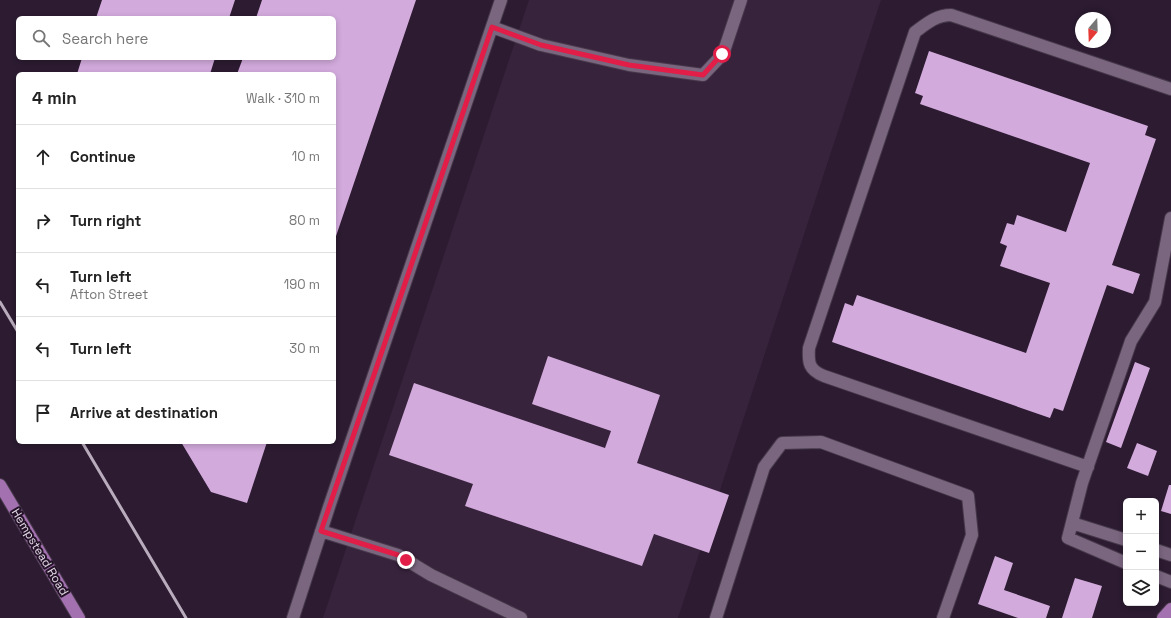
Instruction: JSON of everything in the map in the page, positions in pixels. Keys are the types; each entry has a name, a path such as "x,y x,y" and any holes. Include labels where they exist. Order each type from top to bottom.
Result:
{"main road":[{"name":"Hempstead Road","path":"0,486 79,618"},
{"path":"1163,618 1171,609"}],"street":[{"path":"293,618 321,531 501,0"},
{"path":"492,27 556,49 629,65 703,75 722,54 741,0"},
{"path":"1088,467 824,376 815,372 810,364 809,348 915,32 931,20 944,15 951,15 1171,89"},
{"path":"1123,562 1068,538 1088,467 1131,341 1155,302 1171,218"},
{"path":"716,618 764,467 782,443 821,442 968,496 972,535 943,618"},
{"path":"1072,523 1123,539"},
{"path":"321,531 398,555 438,578 521,618"},
{"path":"1159,551 1171,555"},
{"path":"1159,577 1171,582"}],"shaded area":[{"path":"529,0 881,0 678,618 323,618"}],"building":[{"path":"102,0 235,0 230,16 97,16"},
{"path":"262,0 416,0 336,236 336,72 238,72 242,60 336,60 336,16 257,16"},
{"path":"929,51 1148,126 1145,135 1156,139 1112,265 1140,274 1133,294 1107,285 1063,411 1054,408 1050,418 832,342 845,303 853,306 857,295 1026,353 1050,283 1000,266 1007,246 1000,243 1007,223 1014,225 1017,215 1066,232 1090,163 920,104 923,96 915,93"},
{"path":"81,60 214,60 211,72 78,72"},
{"path":"548,356 660,395 637,463 729,495 709,553 654,534 642,566 465,506 473,484 389,455 414,383 605,448 611,431 532,404"},
{"path":"1135,362 1150,368 1121,448 1106,442"},
{"path":"1137,443 1157,451 1148,476 1127,468"},
{"path":"182,444 266,444 247,503 211,492"},
{"path":"1169,485 1171,485 1171,514 1161,511"},
{"path":"995,556 1013,563 1004,590 1050,606 1046,618 1018,618 978,604"},
{"path":"1075,578 1102,586 1092,618 1062,618"}],"railway":[{"path":"0,302 16,329"},
{"path":"83,444 186,618"}],"route":[{"path":"406,560 398,555 321,531 492,27 541,45 629,65 703,75 722,54"}]}
